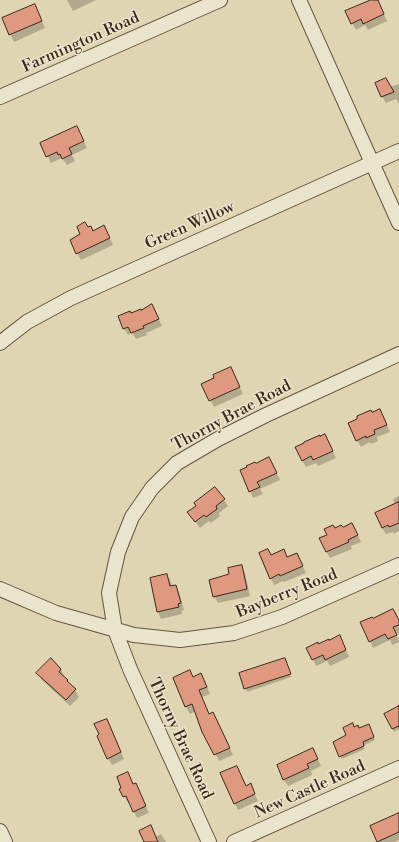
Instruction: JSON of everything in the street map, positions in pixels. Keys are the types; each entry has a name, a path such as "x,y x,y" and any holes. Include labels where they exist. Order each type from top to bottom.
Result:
{"street":[{"name":"Farmington Road","path":"0,97 205,3 220,0"},
{"path":"300,0 399,223"},
{"name":"Green Willow","path":"0,343 27,322 71,298 399,151"},
{"name":"Thorny Brae Road","path":"209,842 130,669 115,630 109,592 118,552 132,517 152,488 177,464 218,439 266,415 399,354"},
{"name":"Bayberry Road","path":"0,589 56,613 115,630 134,635 180,640 234,633 286,616 399,565"},
{"name":"New Castle Road","path":"234,842 399,768"},
{"path":"0,831 5,842"}],"building":[{"path":"371,0 378,0 384,14 363,24 361,19 351,24 345,11"},
{"path":"35,4 42,21 9,35 2,18"},
{"path":"386,78 394,92 381,97 375,83"},
{"path":"77,126 84,141 69,148 72,154 62,159 60,154 58,155 57,152 46,157 40,143"},
{"path":"85,222 88,227 91,226 93,231 104,225 110,238 76,254 70,240 80,234 77,227"},
{"path":"152,304 159,319 143,326 144,328 131,333 128,327 123,329 118,316 130,311 131,313 141,310"},
{"path":"231,367 240,387 209,401 201,384 214,378 213,375"},
{"path":"380,409 387,425 374,430 375,434 366,438 366,436 356,441 348,423 357,419 357,416 371,410 372,412"},
{"path":"325,434 333,451 313,460 311,456 302,461 295,447"},
{"path":"269,457 277,473 257,482 260,487 249,492 240,470"},
{"path":"215,487 225,499 216,506 217,509 206,517 204,515 195,522 187,512 196,506 194,503"},
{"path":"399,502 399,523 382,528 375,513"},
{"path":"352,523 358,535 348,540 349,542 326,552 319,538 327,535 324,529 333,525 335,528 341,525 343,527"},
{"path":"268,549 271,555 284,549 287,557 297,553 303,566 280,576 279,574 270,579 259,553"},
{"path":"242,565 247,589 213,597 209,580 229,574 228,568"},
{"path":"167,574 170,586 176,585 181,603 178,604 179,607 157,612 150,578"},
{"path":"393,609 399,620 399,625 393,627 397,635 388,639 385,634 369,642 360,622"},
{"path":"340,635 346,650 325,660 323,655 312,660 306,648 318,642 318,644"},
{"path":"51,658 61,669 59,672 76,689 66,700 36,673"},
{"path":"285,658 291,674 244,689 239,673"},
{"path":"190,670 193,677 201,673 207,687 199,690 209,714 213,712 230,748 214,755 202,732 192,704 185,707 173,678"},
{"path":"399,706 399,726 392,729 384,714"},
{"path":"107,719 121,752 107,759 97,736 99,734 94,724"},
{"path":"353,723 354,727 358,725 359,728 369,724 374,737 363,742 364,746 339,757 333,742 346,735 343,728"},
{"path":"313,748 318,759 307,764 309,768 283,780 277,765"},
{"path":"237,766 246,786 251,783 255,794 234,804 220,773"},
{"path":"128,772 133,784 136,783 146,806 133,812 126,796 123,797 119,789 121,788 117,777"},
{"path":"399,813 399,832 377,842 370,826"},
{"path":"151,825 158,842 144,842 139,831"}]}
